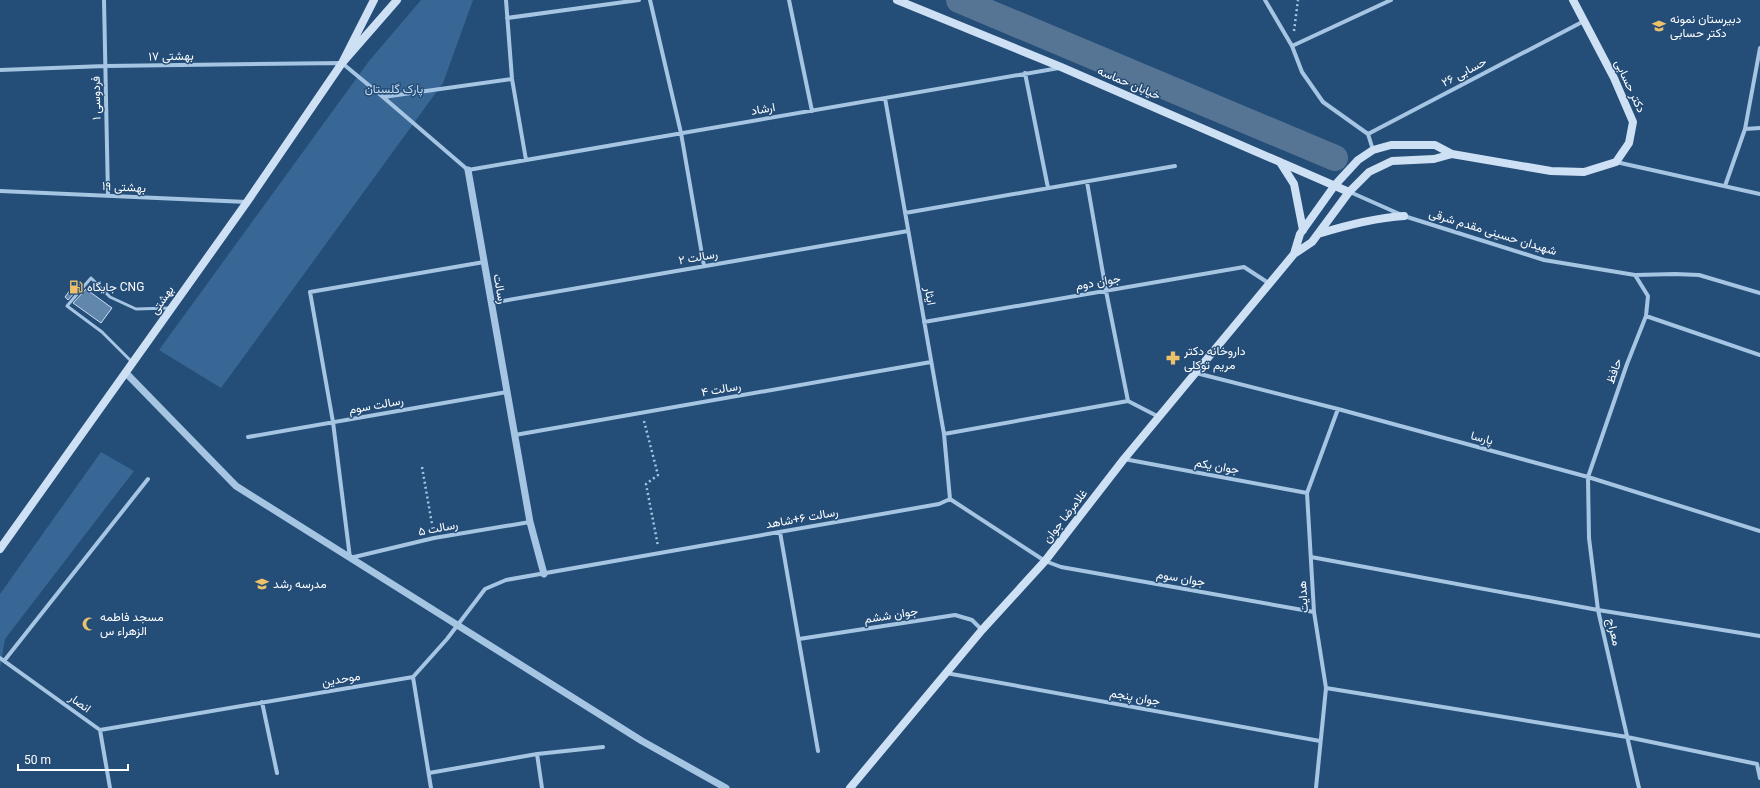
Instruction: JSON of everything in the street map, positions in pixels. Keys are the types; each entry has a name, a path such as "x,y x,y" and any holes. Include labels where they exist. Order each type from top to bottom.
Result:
{"main road":[{"path":"342,63 374,0"},
{"path":"342,63 398,0"},
{"name":"خیابان حماسه","path":"897,0 1061,67 1349,192"},
{"name":"دکتر حسابی","path":"1573,0 1614,78 1633,122 1629,143 1616,162"},
{"name":"بهشتی","path":"0,549 247,202 342,63"},
{"path":"1335,185 1358,160 1373,150 1391,145 1435,145 1452,154 1551,171 1584,172 1616,162"},
{"path":"1349,192 1369,172 1392,161 1434,159 1452,154"},
{"path":"1280,162 1294,184 1303,230"},
{"name":"غلامرضا جوان","path":"1294,254 1303,230 1335,185"},
{"name":"غلامرضا جوان","path":"850,788 982,630 1045,562 1124,459 1294,254 1312,242 1349,192"},
{"path":"1318,234 1376,218 1404,216"}],"street":[{"name":"فردوسی ۱","path":"104,0 108,196"},
{"path":"506,0 512,79 526,160"},
{"path":"507,18 639,0"},
{"path":"650,0 681,133 704,266"},
{"path":"789,0 812,111"},
{"path":"1265,0 1292,46 1302,72 1323,102 1368,134 1373,150"},
{"path":"1292,46 1392,0"},
{"name":"حسابی ۲۶","path":"1368,134 1584,20"},
{"path":"1725,186 1746,129 1760,50"},
{"name":"بهشتی ۱۷","path":"0,70 105,66 342,63"},
{"path":"342,63 468,170"},
{"name":"ارشاد","path":"468,170 1061,67"},
{"path":"1025,74 1048,188"},
{"path":"383,97 512,79"},
{"name":"ایثار","path":"885,98 944,434 950,499"},
{"path":"1746,129 1760,128"},
{"path":"1616,162 1760,194"},
{"path":"905,213 1175,166"},
{"name":"رسالت","path":"468,170 530,522 544,574"},
{"path":"1087,182 1106,291 1128,401"},
{"name":"بهشتی ۱۹","path":"0,191 247,202"},
{"name":"شهیدان حسینی مقدم شرقی","path":"1349,192 1404,216 1544,260 1635,274 1699,275 1760,293"},
{"name":"رسالت ۲","path":"492,304 908,231"},
{"path":"350,558 333,422 310,292 484,262"},
{"name":"جوان دوم","path":"924,322 1244,267 1270,284"},
{"name":"حافظ","path":"1588,477 1627,364 1646,316 1648,296 1635,274"},
{"path":"1646,316 1760,355"},
{"name":"رسالت ۴","path":"515,435 931,362"},
{"path":"126,373 236,486 642,741 726,788"},
{"name":"پارسا","path":"1196,373 1338,409 1588,477 1760,532"},
{"name":"رسالت سوم","path":"248,437 507,392"},
{"path":"944,434 1128,401 1159,417"},
{"name":"هدایت","path":"1316,788 1326,688 1314,612 1307,493 1338,409"},
{"name":"جوان یکم","path":"1124,459 1307,493"},
{"name":"معراج","path":"1588,477 1589,538 1598,610 1639,788"},
{"path":"2,659 148,479"},
{"path":"950,499 1045,562"},
{"name":"رسالت ۶+شاهد","path":"544,574 939,504 950,499"},
{"name":"رسالت ۵","path":"350,558 434,538 530,522"},
{"path":"780,532 818,751"},
{"path":"1311,557 1598,610 1760,636"},
{"name":"جوان سوم","path":"1045,562 1061,567 1314,612"},
{"path":"431,788 412,677 447,639 485,589 506,580 544,574"},
{"name":"جوان ششم","path":"799,639 955,615 972,620 982,630"},
{"name":"انصار","path":"2,659 100,730"},
{"name":"جوان پنجم","path":"946,673 1320,741"},
{"name":"موحدین","path":"100,730 412,677"},
{"path":"1326,688 1627,737 1758,764 1760,778"},
{"path":"262,702 277,773"},
{"path":"100,730 110,788"},
{"path":"429,773 537,754 603,747"},
{"path":"537,754 542,788"}],"lane":[{"path":"133,363 102,332 67,306 91,278 110,297 136,309 171,308"}],"path":[{"path":"1292,46 1298,0"},
{"path":"642,413 658,475 646,484 659,553"},
{"path":"422,467 434,538"}],"green space":[{"name":"پارک گلستان","path":"421,0 473,0 443,83 221,388 159,350 369,61"},
{"path":"101,452 134,471 5,639 0,668 0,594"}],"building":[{"path":"76,282 81,285 68,300 65,297"},
{"path":"86,289 112,308 101,323 73,303"}],"waterway":[{"path":"959,0 1335,158"}],"place":[{"name":"دبیرستان نمونه دکتر حسابی","path":"1659,26"},
{"name":"جایگاه CNG","path":"76,287"},
{"name":"داروخانه دکتر مریم توکلی","path":"1173,358"},
{"name":"مدرسه رشد","path":"262,584"},
{"name":"مسجد فاطمه الزهراء س","path":"89,624"}]}
